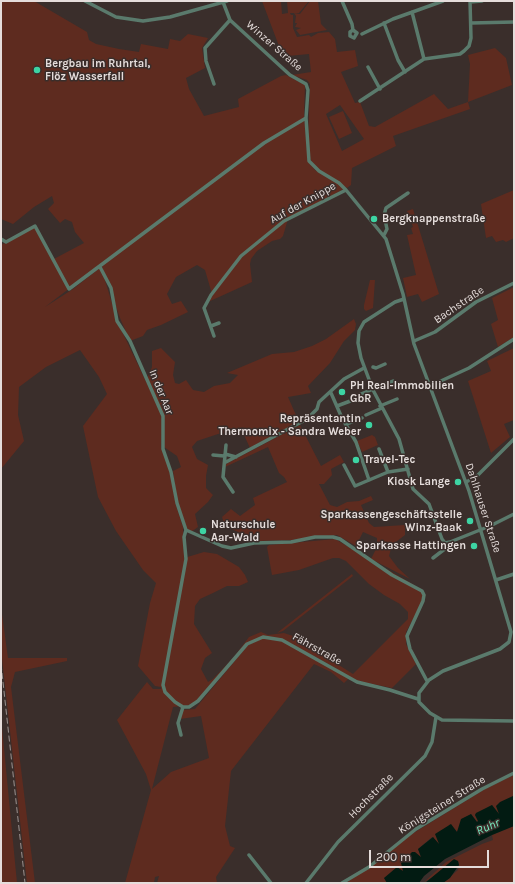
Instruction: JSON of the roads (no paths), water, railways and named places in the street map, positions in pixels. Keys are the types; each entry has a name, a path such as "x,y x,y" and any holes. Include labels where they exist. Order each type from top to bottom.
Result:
{"street":[{"path":"85,1 116,17 143,21 170,18 225,2"},
{"path":"342,1 353,30"},
{"path":"362,34 384,23 443,1"},
{"path":"360,101 424,59 460,54 464,51 470,42 470,1 482,1"},
{"name":"Winzer Straße","path":"225,2 230,20 290,75 306,84 308,90 306,118 309,161 319,171 344,188"},
{"path":"412,12 424,59"},
{"name":"Winzer Straße","path":"214,84 206,61 205,48 230,20"},
{"path":"471,23 514,22"},
{"path":"384,23 396,56 405,72"},
{"path":"368,67 380,89"},
{"path":"1,239 6,242 35,226 69,289 264,143 306,118"},
{"name":"Dahlhauser Straße","path":"344,188 384,235 404,299 414,342 466,482 513,634 509,642 500,649 443,671 427,681"},
{"name":"Auf der Knippe","path":"214,336 204,310 206,301 241,256 284,222 344,188"},
{"path":"384,235 388,229 384,218 385,210 408,192"},
{"name":"In der Aar","path":"100,267 111,288 116,321 130,341 163,416 162,449 171,472 177,503 186,530"},
{"name":"Bachstraße","path":"414,342 435,332 480,300 514,283"},
{"path":"404,299 381,310 361,326 358,333 359,347 364,368 372,390 398,436 413,489 429,504 442,539 447,543"},
{"path":"211,326 219,324"},
{"path":"430,386 474,366 514,339"},
{"path":"373,367 376,368 385,364"},
{"path":"226,462 307,419 317,409 320,402 348,376 364,368"},
{"path":"356,396 393,381"},
{"path":"331,392 342,418 347,424 353,440 357,444 369,480"},
{"path":"337,406 353,400"},
{"path":"366,415 397,400"},
{"path":"347,424 362,418"},
{"path":"466,482 472,480 514,439"},
{"path":"226,445 224,455 226,462 223,477 233,492"},
{"path":"379,449 388,472"},
{"path":"213,455 236,457"},
{"path":"344,465 355,486 388,472 408,469"},
{"path":"447,543 481,530 514,514"},
{"path":"181,735 178,723 183,707 163,689 186,559 184,536 186,530 231,548 254,543 291,542 321,537 333,537 340,539 392,575 422,591 424,595 423,601 407,636 410,649 427,681 421,690 418,699 424,709 436,717 447,720 514,721"},
{"path":"433,558 446,548 447,543"},
{"path":"496,580 514,574"},
{"name":"Fährstraße","path":"183,707 189,707 198,702 248,644 263,637 282,640 357,682 418,699"},
{"name":"Hochstraße","path":"306,883 338,842 427,753 432,742 436,717"},
{"name":"Königsteiner Straße","path":"342,883 369,868 416,829 482,789 514,773"},
{"path":"249,856 271,883"}],"water":[{"name":"Ruhr","path":"513,796 514,826 492,835 445,859 424,876 419,883 387,883 384,878 397,867 403,871 401,863 412,852 415,852 421,857 418,849 433,837 439,844 435,834 451,824 457,832 461,819 471,814 477,822 478,821 475,815 476,813 492,805 499,814 496,806 500,802"},
{"path":"454,859 458,861 459,865 450,878 443,883 425,883"}],"railway":[{"path":"1,664 25,883"}],"place":[{"name":"Bergbau im Ruhrtal, Flöz Wasserfall","path":"37,70"},
{"name":"Bergknappenstraße","path":"374,219"},
{"name":"PH Real-Immobilien GbR","path":"342,392"},
{"name":"Repräsentantin Thermomix - Sandra Weber","path":"369,425"},
{"name":"Travel-Tec","path":"356,460"},
{"name":"Kiosk Lange","path":"458,482"},
{"name":"Sparkassengeschäftsstelle Winz-Baak","path":"470,521"},
{"name":"Naturschule Aar-Wald","path":"203,531"},
{"name":"Sparkasse Hattingen","path":"474,546"}]}
